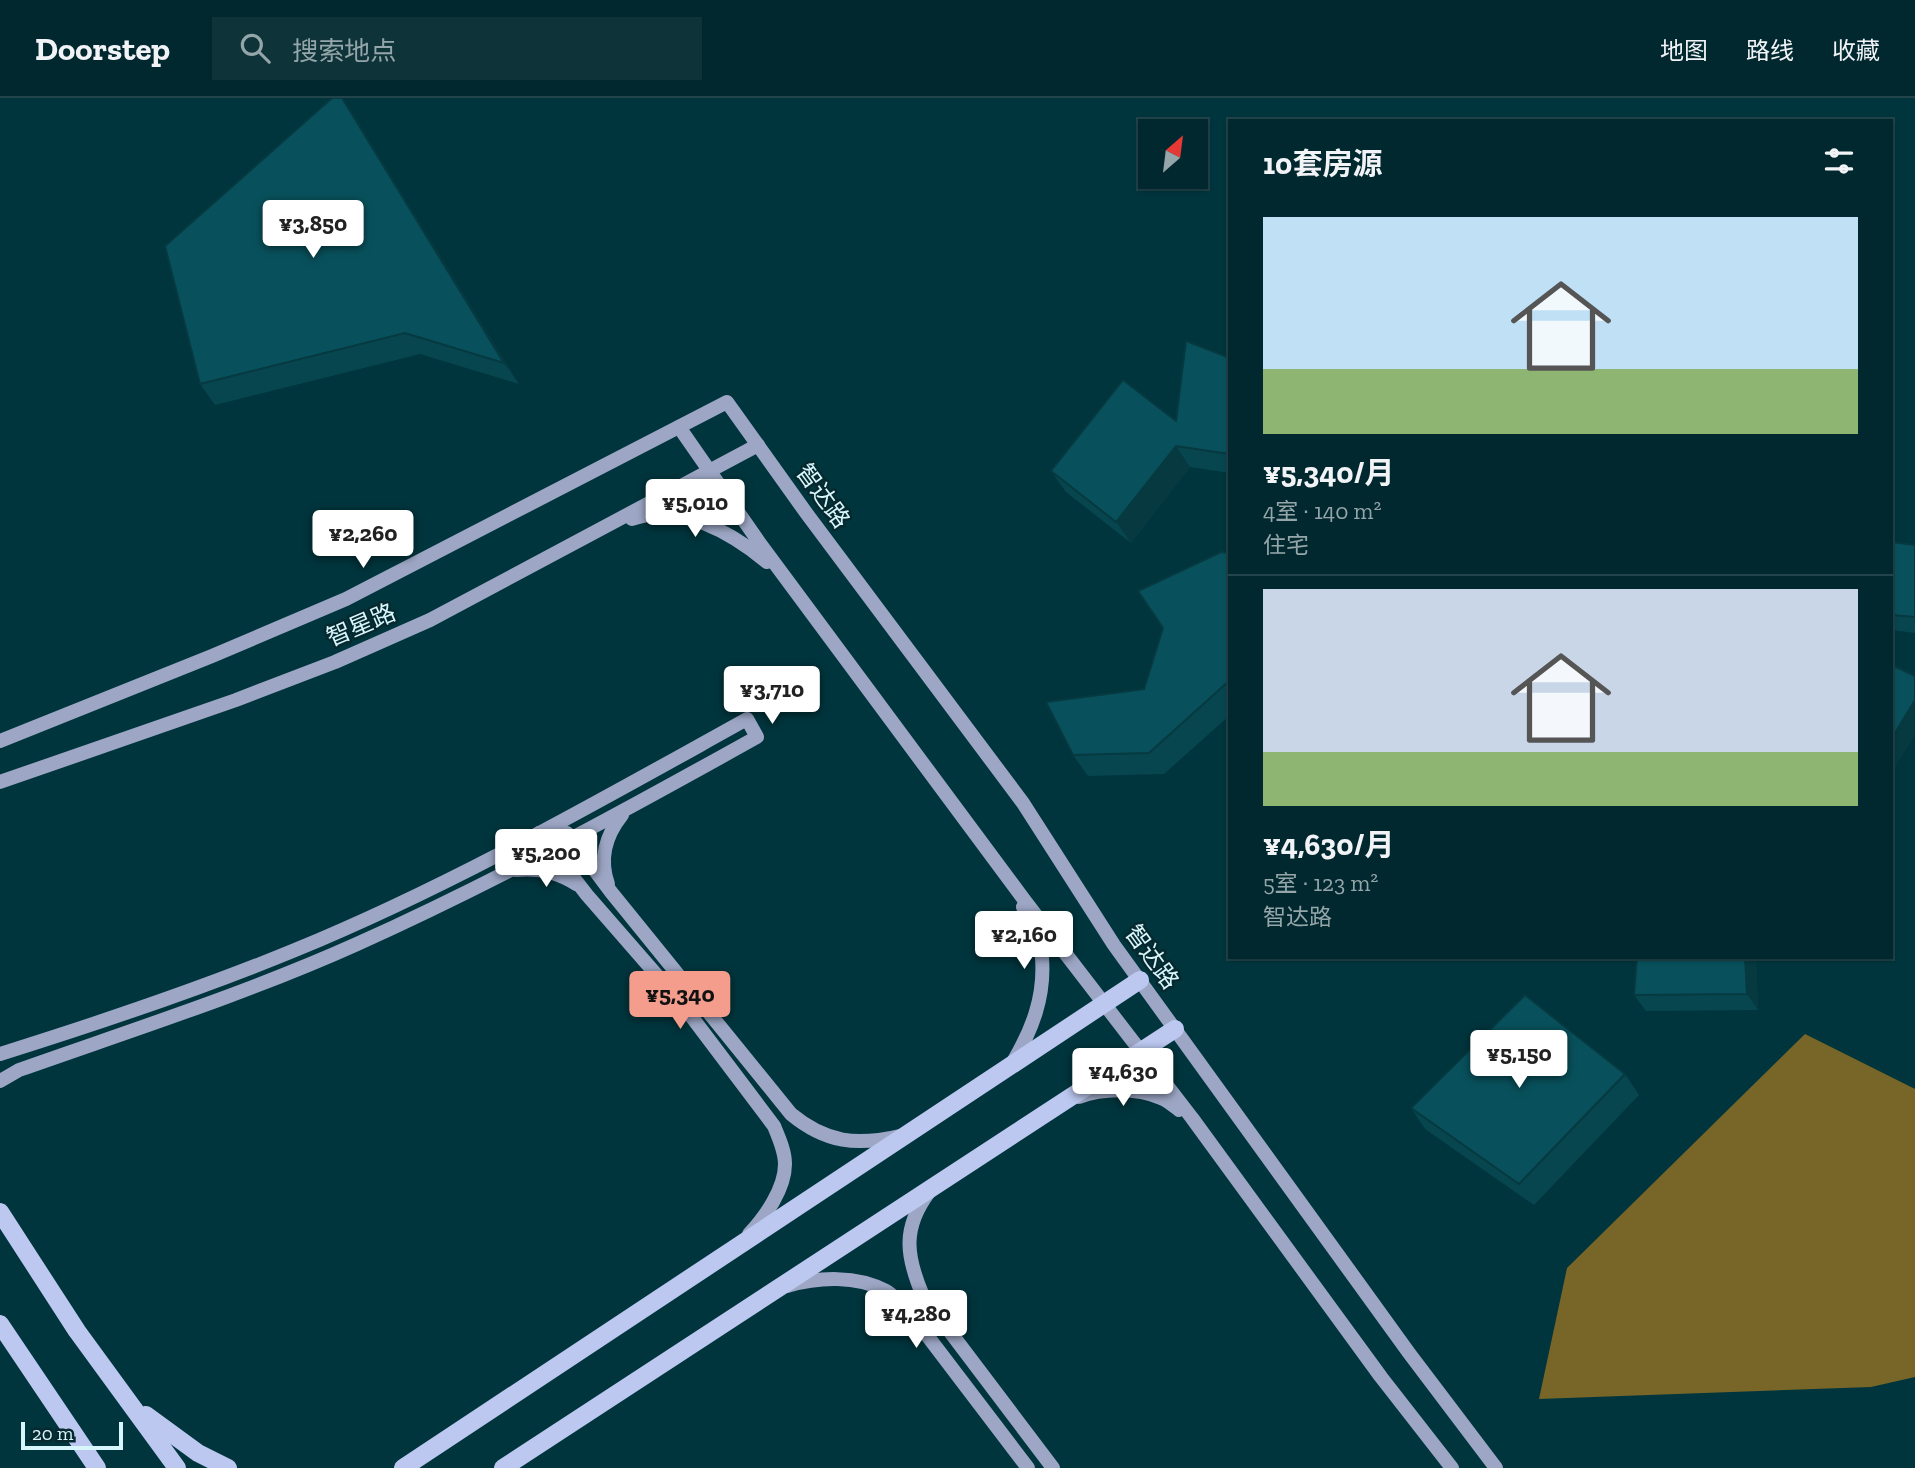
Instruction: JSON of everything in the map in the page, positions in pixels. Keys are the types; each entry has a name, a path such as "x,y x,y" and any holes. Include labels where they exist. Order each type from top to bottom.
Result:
{"main road":[{"name":"智星路","path":"0,741 212,656 346,598 727,402"},
{"name":"智达路","path":"727,402 807,514 1023,803 1114,945 1409,1353 1496,1468"},
{"path":"679,427 783,575 1010,880 1192,1118 1381,1377 1452,1468"},
{"name":"智星路","path":"0,782 236,700 335,662 430,620 758,445"},
{"path":"601,530 642,515 685,518 706,524 738,540 783,575"},
{"path":"0,1054 196,989 296,949 404,901 539,833 747,719 758,737 514,870 355,945 261,983 19,1070 0,1081"},
{"path":"611,891 604,874 603,857 614,826 626,810"},
{"path":"558,822 790,1114 807,1127 849,1142 875,1142 905,1135"},
{"path":"539,833 582,888 682,1004 774,1126 785,1165 779,1189 756,1227 740,1245"},
{"path":"514,870 527,869 564,876 582,888"},
{"path":"1010,880 1042,956 1037,1013 1027,1039 1012,1064"},
{"path":"403,1468 1140,980"},
{"path":"503,1468 1175,1029"},
{"path":"1055,1106 1093,1092 1129,1091 1161,1098 1192,1118"},
{"path":"935,1184 919,1205 911,1225 908,1250 912,1271 923,1296 1053,1468"},
{"path":"0,1212 77,1331 177,1468"},
{"path":"772,1290 820,1279 837,1279 886,1291 907,1309 1028,1468"},
{"path":"0,1324 97,1468"},
{"path":"127,1400 198,1453 228,1468"},
{"path":"74,1434 88,1468"}],"shaded area":[{"path":"1805,1034 1915,1089 1915,1377 1871,1387 1539,1399 1567,1268"}],"building":[{"path":"332,98 342,98 504,363 405,333 200,384 165,246"},
{"path":"1186,341 1228,357 1228,454 1176,446 1116,522 1051,471 1123,380 1176,421"},
{"path":"1893,542 1915,545 1915,617 1893,615"},
{"path":"1221,552 1228,553 1228,682 1149,753 1073,755 1046,702 1144,689 1163,628 1138,591"},
{"path":"1893,665 1915,676 1915,700 1893,736"},
{"path":"1637,959 1745,959 1747,994 1634,995"},
{"path":"1525,995 1625,1074 1519,1184 1411,1108"}]}
